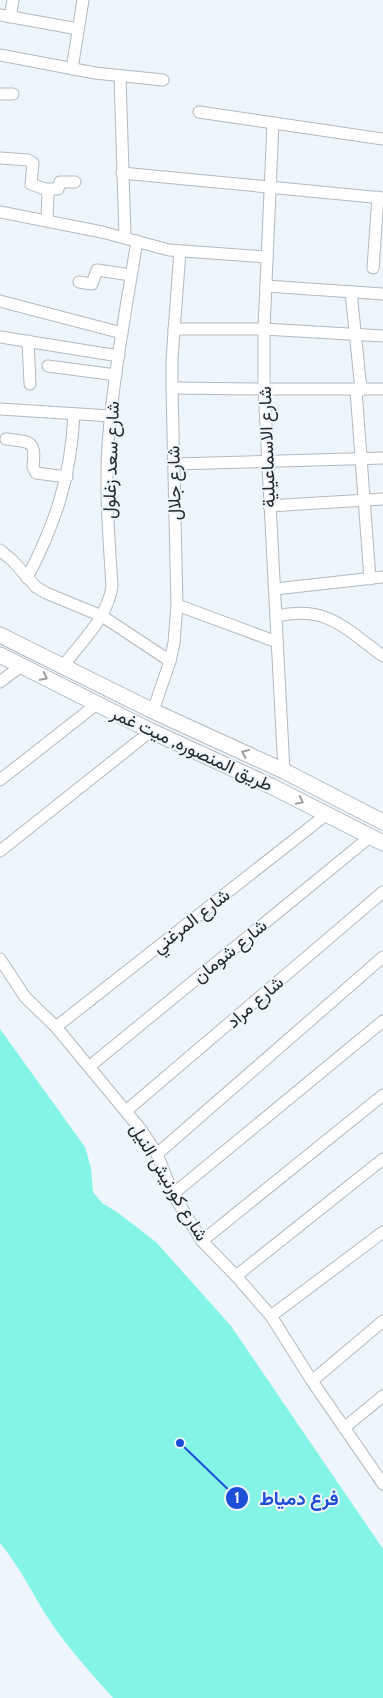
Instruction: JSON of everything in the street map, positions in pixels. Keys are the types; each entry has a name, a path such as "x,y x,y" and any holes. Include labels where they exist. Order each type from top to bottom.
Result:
{"main road":[{"name":"طريق المنصوره, ميت غمر","path":"0,635 64,665 152,711 284,772 383,822"},
{"name":"طريق المنصوره, ميت غمر","path":"0,655 151,731 272,786 377,839"}],"street":[{"path":"13,0 5,16 78,30"},
{"path":"72,69 83,0"},
{"path":"0,55 72,69 163,80"},
{"path":"120,76 125,237"},
{"path":"0,94 13,94"},
{"path":"199,112 383,139"},
{"name":"شارع الاسماعيلية","path":"273,122 264,329 264,390 284,772"},
{"path":"0,158 30,160 33,165 31,184 45,190 58,189 60,182 75,182"},
{"path":"122,173 380,198 373,268"},
{"path":"45,190 48,195 47,220"},
{"path":"0,212 125,237 158,248 267,257"},
{"name":"شارع سعد زغلول","path":"64,665 102,616 111,597 107,502 108,445 116,375 136,241"},
{"name":"شارع جلال","path":"152,711 170,661 174,643 177,605 172,388 180,251"},
{"path":"79,282 92,284 95,271 98,270 131,275"},
{"path":"266,286 383,294"},
{"path":"351,292 359,390 361,459 370,579"},
{"path":"0,301 122,333"},
{"path":"174,329 264,329 383,336"},
{"path":"0,337 119,356"},
{"path":"28,341 30,384"},
{"path":"48,366 116,375"},
{"path":"172,388 264,390 383,389"},
{"path":"0,409 111,416"},
{"path":"27,578 51,529 67,477 74,414"},
{"path":"6,439 26,442 32,446 34,453 32,467 36,472 67,477"},
{"path":"174,464 383,458"},
{"path":"269,506 383,499"},
{"path":"0,550 13,561 36,587 102,616 170,661"},
{"path":"275,589 383,577"},
{"path":"177,605 278,642"},
{"path":"276,616 294,612 323,615 334,620 383,656"},
{"path":"0,682 22,666"},
{"path":"0,780 97,704"},
{"path":"0,852 151,731"},
{"name":"شارع المرغني","path":"56,1027 327,814"},
{"name":"شارع شومان","path":"90,1066 377,839"},
{"name":"شارع مراد","path":"126,1112 383,892"},
{"path":"157,1154 383,957"},
{"name":"شارع كورنيش النيل","path":"0,958 25,997 56,1027 142,1131 157,1154 173,1194 202,1241 271,1316 312,1381 383,1484"},
{"path":"173,1194 383,1021"},
{"path":"202,1241 383,1094"},
{"path":"236,1276 383,1159"},
{"path":"271,1316 383,1232"},
{"path":"312,1381 383,1321"},
{"path":"344,1428 383,1396"}],"shaded area":[{"path":"0,1029 85,1147 91,1168 93,1192 102,1203 156,1242 231,1326 383,1549 383,1698 113,1698 57,1631 0,1543"}],"place":[{"name":"فرع دمياط","path":"180,1443"}]}
